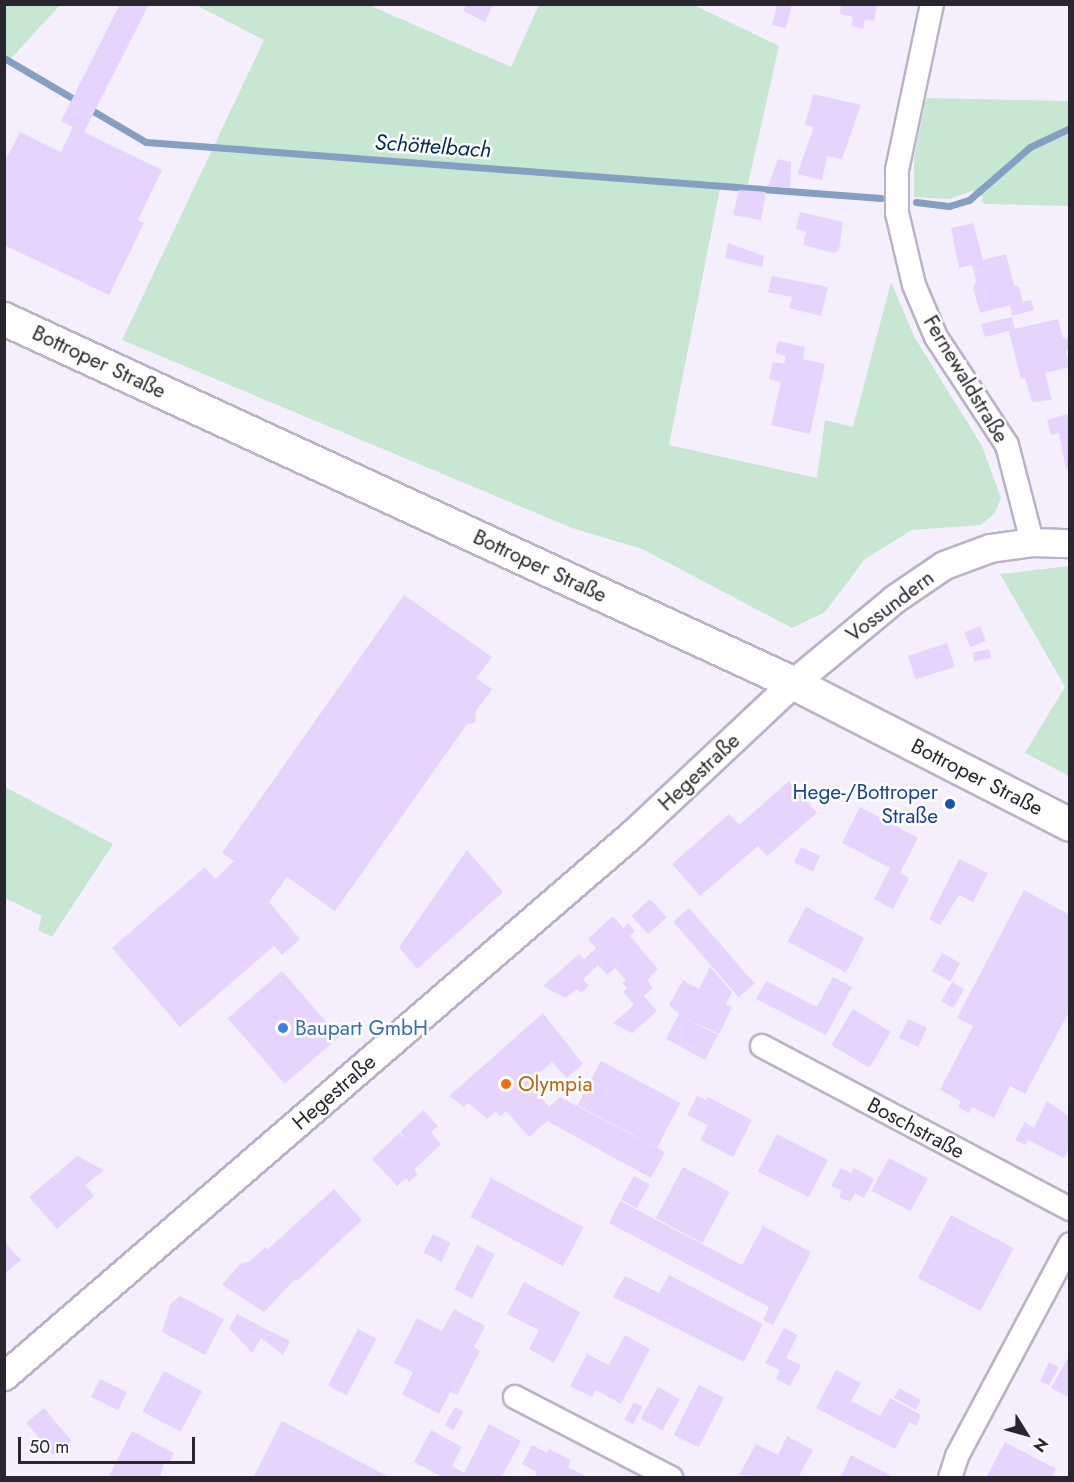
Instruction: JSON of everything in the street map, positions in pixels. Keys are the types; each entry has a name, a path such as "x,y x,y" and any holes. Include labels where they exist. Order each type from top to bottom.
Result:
{"main road":[{"name":"Bottroper Straße","path":"4,319 793,683 1070,825"}],"street":[{"name":"Fernewaldstraße","path":"932,4 897,170 897,213 914,285 936,337 1007,445 1021,486 1032,542"},
{"name":"Vossundern","path":"793,683 894,599 944,565 990,548 1032,542 1070,543"},
{"name":"Hegestraße","path":"4,1376 632,834 793,683"},
{"name":"Boschstraße","path":"762,1046 1070,1209"},
{"path":"950,1478 957,1456 1070,1244"},
{"path":"515,1397 671,1478"}],"green space":[{"path":"4,5 60,5 5,65"},
{"path":"196,5 369,5 511,67 539,5 694,5 779,46 748,184 721,184 669,445 817,478 825,420 853,427 891,282 915,338 982,446 1001,498 995,513 981,525 912,530 865,559 825,612 792,628 642,549 572,528 122,340 264,40"},
{"path":"926,98 1069,101 1069,206 986,204 981,202 983,197 972,191 950,199 914,197 914,158"},
{"path":"1070,566 1069,776 1025,753 1065,687 1000,574"},
{"path":"5,787 113,844 52,937 38,930 42,916 5,898"}],"building":[{"path":"120,4 149,4 84,132 162,170 138,220 144,223 109,295 4,245 4,163 20,132 61,152 73,127 61,121"},
{"path":"467,4 493,4 485,22 463,11"},
{"path":"777,4 792,4 786,28 772,25"},
{"path":"841,4 877,4 874,21 865,19 863,29 851,26 853,17 840,14"},
{"path":"813,94 861,105 842,159 827,156 822,180 797,174 814,127 805,125"},
{"path":"778,159 791,162 790,188 768,186"},
{"path":"739,190 766,192 761,220 733,215"},
{"path":"800,212 843,222 839,250 834,253 803,245 806,232 796,229"},
{"path":"973,223 983,260 1006,254 1014,285 1019,287 1023,302 1031,300 1034,310 1012,316 1010,305 980,313 973,288 976,281 972,265 959,268 951,228"},
{"path":"728,243 764,256 762,267 725,258"},
{"path":"772,276 828,287 821,316 789,308 792,297 768,292"},
{"path":"1012,317 1015,329 1058,319 1063,338 1069,339 1070,349 1066,351 1070,367 1045,373 1052,400 1032,402 1025,378 1021,379 1009,331 985,337 981,324"},
{"path":"778,341 805,347 803,359 825,364 810,434 771,425 781,382 769,379 773,362 784,364 786,356 775,353"},
{"path":"1070,413 1070,468 1066,469 1059,433 1051,435 1047,420"},
{"path":"404,595 492,657 476,678 492,689 476,711 475,723 467,724 335,911 287,877 269,902 300,939 282,955 274,946 180,1027 112,948 205,867 215,879 234,861 222,853"},
{"path":"980,626 986,641 970,647 964,632"},
{"path":"947,643 955,667 916,679 908,656"},
{"path":"989,649 991,658 974,662 972,653"},
{"path":"789,781 817,813 767,856 758,846 700,896 672,864 729,814 739,825"},
{"path":"860,807 918,838 900,873 909,878 893,909 874,899 890,868 842,843"},
{"path":"801,847 820,856 813,871 794,862"},
{"path":"467,850 503,892 417,969 399,947"},
{"path":"959,859 988,873 973,902 959,895 940,925 929,919"},
{"path":"1024,890 1070,915 1070,1010 1025,1094 1010,1086 994,1118 972,1107 969,1113 958,1107 961,1101 940,1090 973,1026 957,1018"},
{"path":"650,899 667,918 648,934 631,916"},
{"path":"806,907 864,938 846,972 788,941"},
{"path":"689,908 755,983 739,997 673,922"},
{"path":"613,916 623,928 628,923 635,931 630,936 658,969 647,980 653,988 644,996 657,1011 632,1033 613,1023 634,1005 623,992 627,988 622,983 626,980 615,968 607,975 598,965 583,979 589,986 581,993 577,989 565,998 543,986 579,954 584,959 596,948 588,939"},
{"path":"942,953 960,963 950,982 932,971"},
{"path":"710,967 732,992 726,1004 732,1007 719,1034 683,1017 718,1035 705,1060 666,1039 679,1014 669,1005 683,980 699,989"},
{"name":"Baupart GmbH","path":"282,971 339,1037 285,1084 228,1018"},
{"path":"833,977 852,987 826,1035 756,999 766,981 817,1007"},
{"path":"952,982 964,989 953,1008 941,1001"},
{"path":"853,1009 891,1032 869,1068 831,1045"},
{"path":"543,1013 583,1064 567,1078 552,1062 528,1083 549,1107 560,1097 665,1152 651,1178 547,1121 529,1137 506,1111 500,1116 496,1111 487,1119 468,1103 464,1107 449,1096"},
{"path":"908,1019 927,1028 918,1047 899,1038"},
{"path":"601,1061 680,1103 657,1147 578,1105"},
{"path":"697,1096 706,1100 708,1097 752,1120 733,1157 700,1140 708,1125 687,1115"},
{"path":"1047,1101 1070,1117 1070,1146 1064,1158 1028,1140 1025,1145 1015,1140 1025,1122 1034,1128"},
{"path":"423,1110 438,1126 431,1132 441,1144 414,1170 418,1174 409,1182 406,1178 397,1186 372,1159 399,1133 409,1141 400,1132"},
{"path":"777,1134 828,1160 809,1197 758,1171"},
{"path":"77,1156 104,1170 85,1185 94,1196 57,1229 29,1197"},
{"path":"889,1158 928,1179 910,1211 872,1191"},
{"path":"683,1167 730,1192 703,1243 656,1218"},
{"path":"841,1168 851,1173 854,1168 874,1179 864,1198 855,1193 850,1202 839,1197 842,1191 831,1186"},
{"path":"634,1176 650,1185 637,1208 621,1200"},
{"path":"491,1178 584,1227 563,1266 470,1217"},
{"path":"334,1189 362,1220 297,1281 295,1279 264,1312 222,1285 240,1264 250,1261 266,1247 267,1250"},
{"path":"620,1201 742,1265 763,1226 811,1252 773,1325 763,1320 769,1307 609,1223"},
{"path":"951,1215 1014,1248 980,1311 918,1278"},
{"path":"433,1234 451,1243 441,1262 423,1253"},
{"path":"4,1241 21,1260 4,1274"},
{"path":"477,1245 495,1254 472,1299 454,1290"},
{"path":"669,1275 763,1324 744,1362 613,1297 625,1276 659,1293"},
{"path":"524,1282 580,1312 554,1363 529,1349 539,1330 507,1314"},
{"path":"180,1296 224,1319 205,1355 162,1332 171,1303"},
{"path":"454,1309 485,1326 474,1347 480,1351 457,1395 450,1392 439,1414 402,1394 413,1372 394,1363 417,1318 442,1331"},
{"path":"237,1314 290,1341 283,1355 261,1338 252,1353 229,1328"},
{"path":"784,1328 798,1335 786,1358 801,1365 790,1386 776,1379 780,1370 765,1363"},
{"path":"358,1329 377,1339 346,1395 328,1386"},
{"path":"625,1335 650,1349 621,1404 596,1390 592,1397 570,1386 587,1354 609,1365"},
{"path":"1070,1354 1070,1398 1051,1388"},
{"path":"1049,1362 1059,1367 1049,1385 1040,1381"},
{"path":"836,1370 861,1383 851,1401 880,1416 890,1398 921,1415 916,1426 909,1422 895,1449 816,1408"},
{"path":"164,1371 202,1391 180,1432 142,1412"},
{"path":"100,1379 127,1392 118,1410 91,1397"},
{"path":"699,1385 724,1398 699,1448 674,1435"},
{"path":"658,1387 680,1399 662,1431 641,1418"},
{"path":"899,1388 921,1400 916,1410 894,1398"},
{"path":"634,1402 643,1407 633,1424 624,1419"},
{"path":"455,1407 464,1412 454,1430 445,1425"},
{"path":"44,1408 72,1441 54,1456 26,1423"},
{"path":"282,1421 391,1478 253,1478"},
{"path":"489,1424 521,1441 501,1478 444,1478 414,1462 431,1430 462,1447 452,1466 464,1473"},
{"path":"132,1431 174,1453 169,1463 164,1461 160,1478 108,1478"},
{"path":"787,1436 813,1450 798,1478 739,1475 756,1444 778,1455"},
{"path":"1005,1442 1056,1469 1051,1478 986,1478"},
{"path":"532,1445 547,1453 549,1449 571,1460 568,1467 589,1478 534,1478 537,1472 522,1464"},
{"path":"851,1455 884,1472 895,1478 840,1478"}],"waterway":[{"name":"Schöttelbach","path":"4,58 79,102"},
{"name":"Schöttelbach","path":"88,108 146,142 881,198"},
{"name":"Schöttelbach","path":"916,202 949,206 969,200 1030,147 1070,128"}],"place":[{"name":"Hege-/Bottroper Straße","path":"950,804"},
{"name":"Baupart GmbH","path":"283,1028"},
{"name":"Olympia","path":"506,1084"}]}
